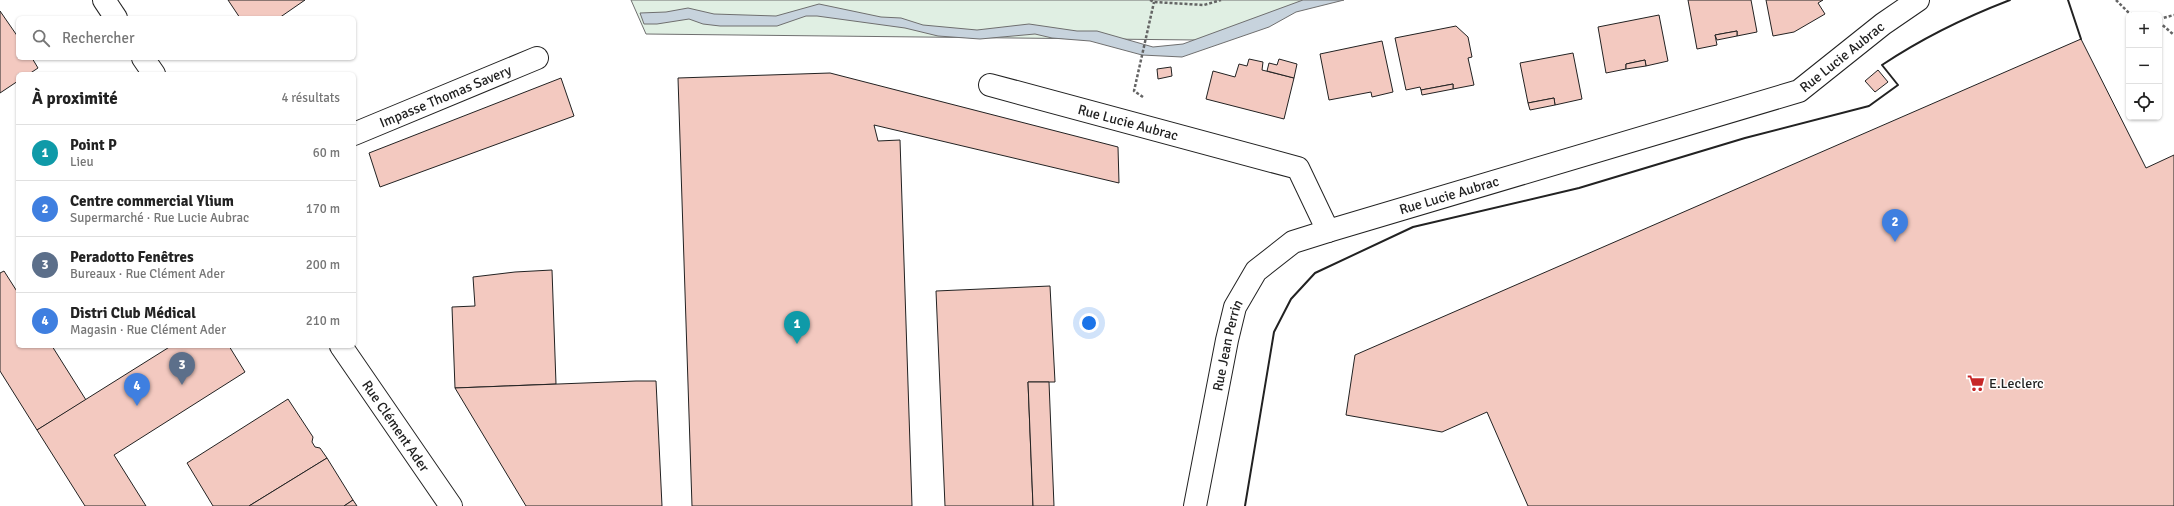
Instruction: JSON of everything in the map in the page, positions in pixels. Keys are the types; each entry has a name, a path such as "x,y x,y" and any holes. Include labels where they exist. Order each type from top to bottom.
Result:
{"street":[{"path":"104,0 115,16"},
{"name":"Rue Lucie Aubrac","path":"990,85 1298,168 1328,231 1799,91 1883,24 1918,0"},
{"name":"Impasse Thomas Savery","path":"356,133 537,58"},
{"path":"144,60 153,72"},
{"name":"Rue Jean Perrin","path":"1195,506 1226,340 1235,307 1256,271 1293,242 1328,231"},
{"name":"Rue Clément Ader","path":"342,348 451,506"}],"path":[{"path":"1150,0 1154,2 1204,5 1221,0"},
{"path":"2116,0 2128,12"},
{"path":"1139,64 1154,2"},
{"path":"2162,17 2174,15"},
{"path":"2162,25 2174,35"}],"green space":[{"path":"631,0 1316,0 1196,40 646,34"}],"shaded area":[{"path":"1303,0 1344,0 1296,12 1269,27 1182,57 1142,55 1090,41 1052,38 1035,34 980,39 938,36 905,28 817,16 806,16 777,26 720,26 703,24 689,19 657,24 644,24 640,13 666,12 688,8 714,14 776,16 819,4 881,17 901,18 923,25 977,30 1029,24 1077,31 1097,31 1153,47 1183,44"}],"building":[{"path":"228,0 305,0 282,16 239,16"},
{"path":"1688,0 1751,0 1757,32 1737,36 1737,31 1715,35 1717,45 1697,49"},
{"path":"1766,0 1823,0 1818,3 1825,14 1794,32 1773,36"},
{"path":"0,11 16,34 16,60 33,60 38,68 32,72 16,72 16,82 0,93"},
{"path":"1659,15 1668,61 1646,66 1645,60 1626,64 1626,69 1606,73 1598,27"},
{"path":"1456,26 1468,37 1472,57 1468,58 1474,85 1453,89 1453,84 1421,90 1420,87 1406,90 1395,38"},
{"path":"1737,31 1737,36 1717,40 1715,35"},
{"path":"2081,39 2146,168 2174,155 2174,506 1528,506 1487,412 1442,432 1346,415 1355,355"},
{"path":"1382,41 1393,92 1372,97 1371,92 1329,100 1320,54"},
{"path":"1573,53 1582,99 1555,105 1554,98 1528,103 1520,63"},
{"path":"1249,59 1263,62 1262,70 1294,78 1284,119 1206,99 1213,71 1235,77 1239,64 1247,66"},
{"path":"1279,59 1297,64 1294,78 1267,71 1269,63 1277,65"},
{"path":"1645,60 1646,66 1626,69 1626,64"},
{"path":"1171,67 1172,76 1158,79 1157,69"},
{"path":"1878,70 1888,82 1875,92 1865,81"},
{"path":"830,73 1118,147 1119,183 874,125 878,141 900,140 912,506 692,506 678,78"},
{"path":"561,78 574,116 380,187 369,153"},
{"path":"1453,84 1453,89 1422,95 1421,90"},
{"path":"1554,98 1555,105 1530,110 1528,103"},
{"path":"552,270 556,384 455,388 452,307 475,306 473,277 515,272"},
{"path":"4,271 16,290 16,348 53,348 86,400 37,430 0,371 0,273"},
{"path":"1050,286 1055,382 1028,382 1033,506 945,506 936,291"},
{"path":"168,348 230,348 245,372 114,455 146,506 85,506 37,430"},
{"path":"656,381 662,506 526,506 455,388"},
{"path":"1028,382 1049,382 1054,506 1033,506"},
{"path":"288,399 313,437 312,442 315,447 320,448 327,458 249,506 213,506 187,463"},
{"path":"327,458 353,500 344,506 249,506"},
{"path":"353,500 357,506 344,506"}],"wall":[{"path":"1245,506 1274,332 1291,299 1315,273 1413,227 1579,188 1745,138 1869,106 1898,85 1882,65 1944,29 2010,0"},
{"path":"2068,0 2081,39"}],"place":[{"name":"Centre commercial Ylium","path":"1895,242"},
{"name":"Point P","path":"797,344"},
{"name":"E.Leclerc","path":"1976,383"},
{"name":"Peradotto Fenêtres","path":"182,385"},
{"name":"Distri Club Médical","path":"137,406"}]}
